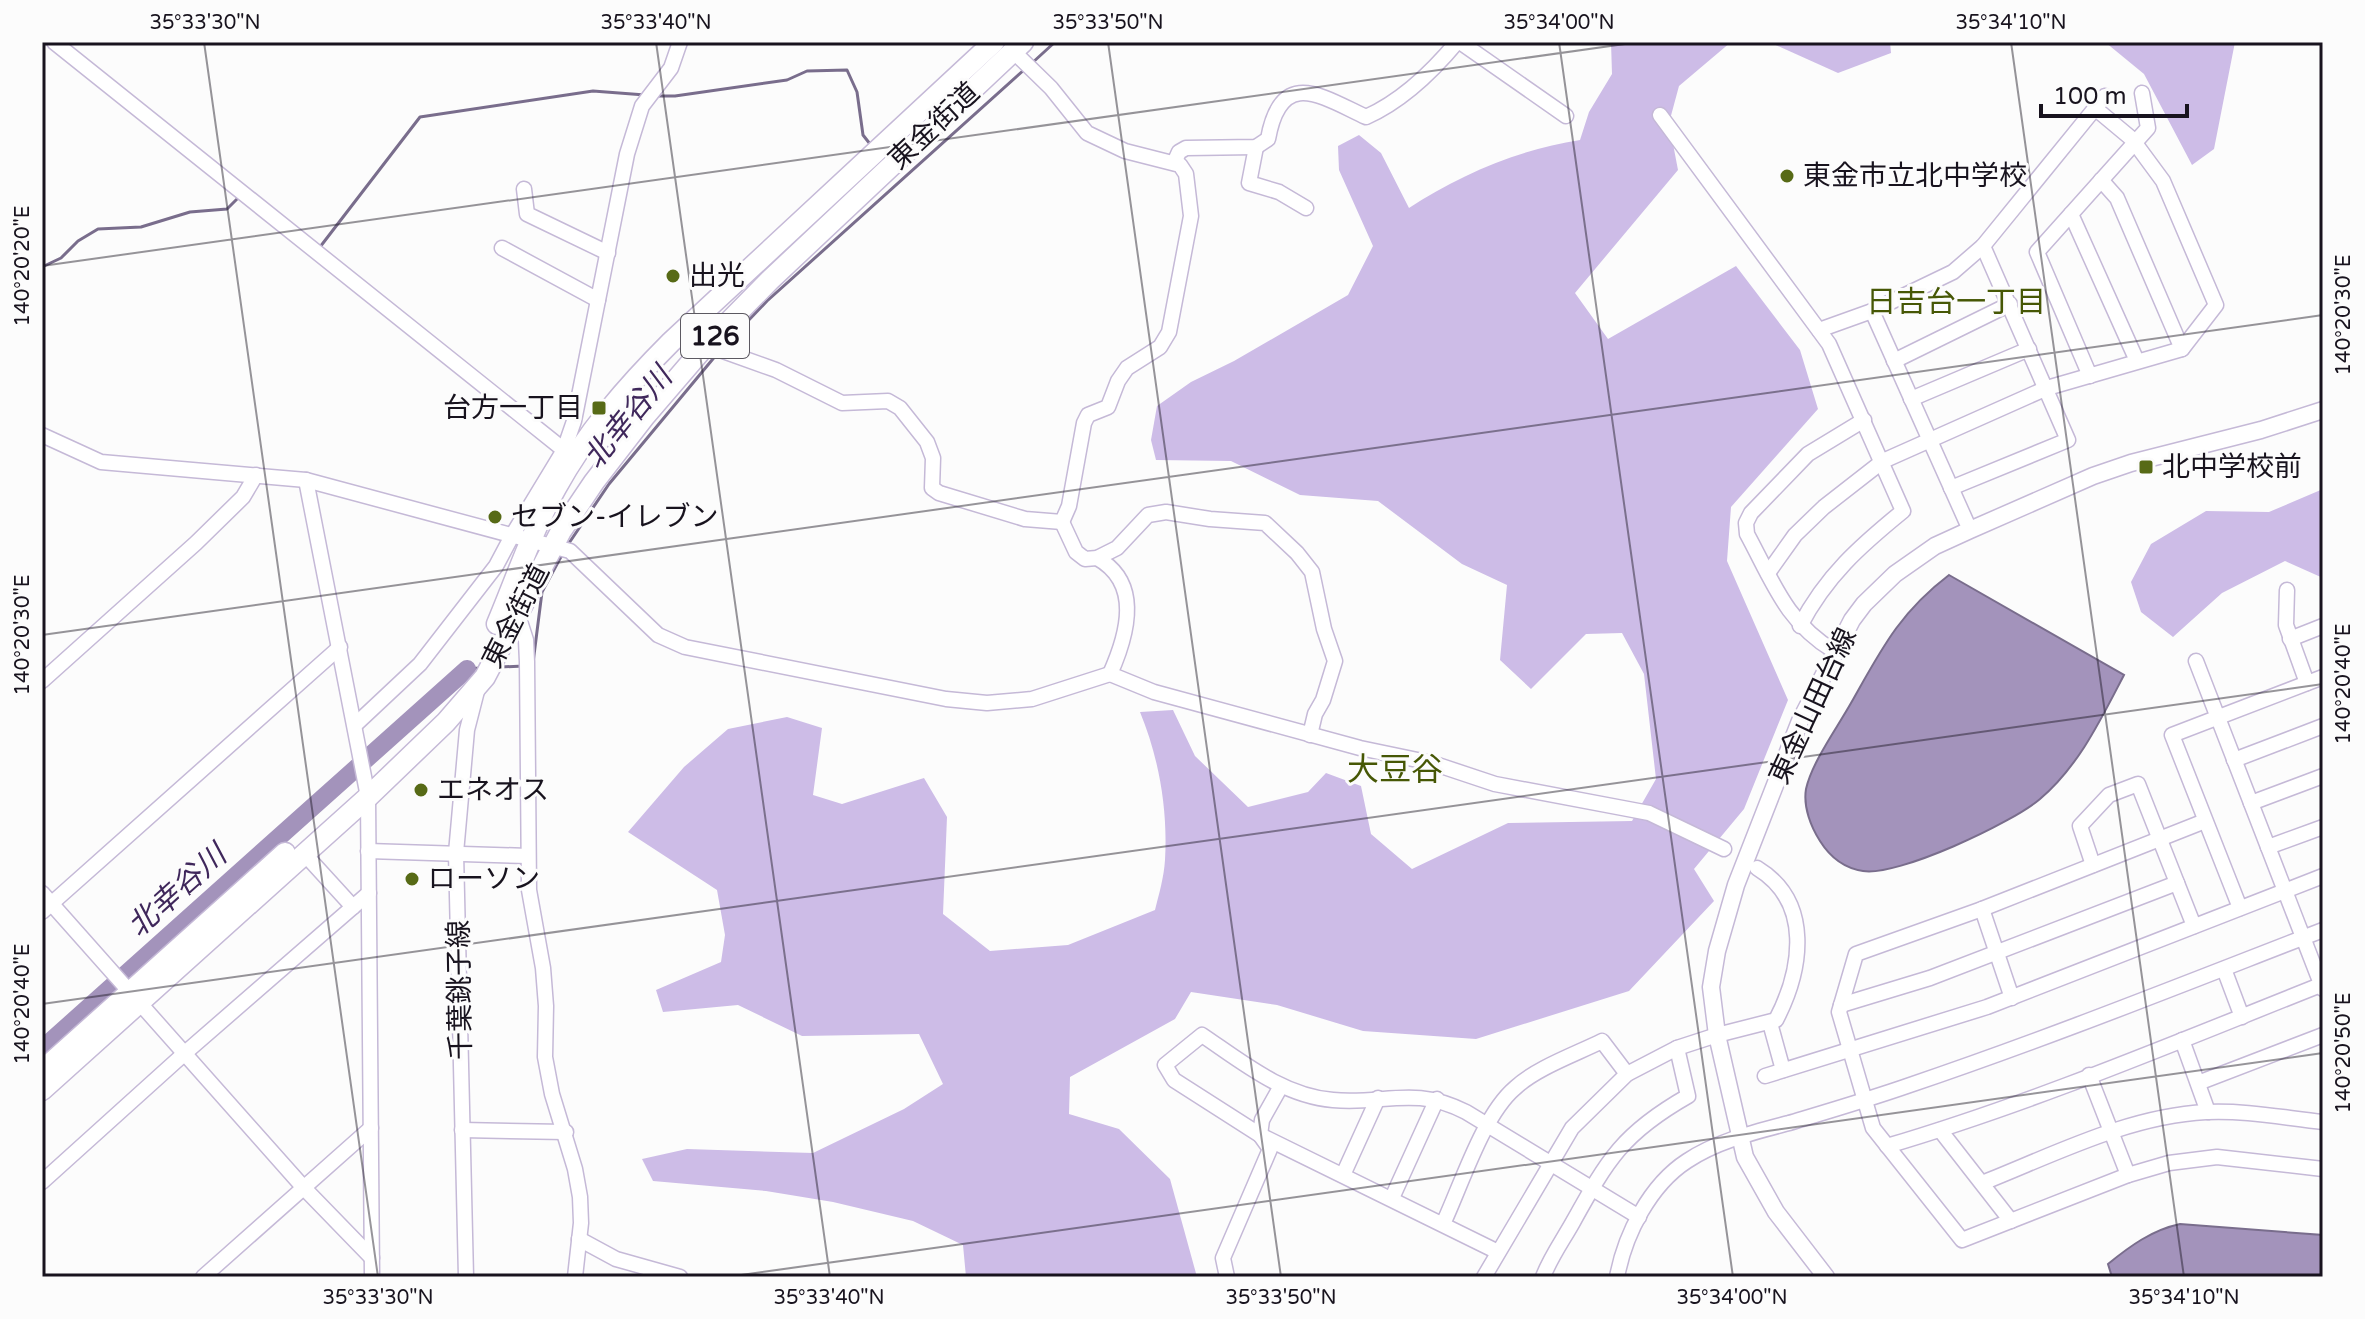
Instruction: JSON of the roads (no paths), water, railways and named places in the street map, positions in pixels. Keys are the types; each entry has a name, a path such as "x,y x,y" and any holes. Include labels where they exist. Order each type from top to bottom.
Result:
{"highway":[{"name":"東金街道","path":"442,719 479,665 523,536 556,488 584,426 690,326 1008,44"},
{"name":"東金街道","path":"42,1090 136,998 479,686 553,545 645,416 706,345 1008,44"},
{"name":"東金街道","path":"42,1071 136,998"}],"main road":[{"name":"東金山田台線","path":"1826,1277 1776,1212 1745,1157 1717,1035 1711,987 1717,951 1736,885 1800,721 1834,651 1852,620 1887,581 1914,559 1970,530 2093,476 2131,463 2261,430 2323,410"}],"street":[{"path":"54,42 564,450"},
{"path":"355,725 420,664 523,536 564,450 584,426 598,300 627,154 642,106 671,68 680,42"},
{"path":"1174,163 1179,152 1186,148 1256,147 1268,139 1277,109 1287,97 1305,91 1366,117 1401,97 1438,65 1458,42 1566,116"},
{"path":"1008,44 1051,88 1087,133 1125,151 1180,165 1186,174 1191,216 1169,332 1160,347 1127,368 1108,407 1088,415 1069,506 1062,522"},
{"path":"2090,376 2037,252 2148,128 2142,93"},
{"path":"1768,573 1795,535 1824,507 1883,461 2047,388 2182,349 2216,305 2163,181 2100,102 1983,246 1953,272 1872,311 1819,330"},
{"path":"1660,115 1829,344 1903,511 1856,549 1815,597 1800,626"},
{"path":"1256,147 1249,183 1279,192 1306,208"},
{"path":"2101,180 2117,198 2182,349"},
{"path":"524,189 527,214 608,253"},
{"path":"2071,214 2137,361"},
{"path":"1951,488 2068,440 1983,246"},
{"path":"502,248 598,300"},
{"path":"1894,361 2010,304"},
{"path":"1872,311 1970,530"},
{"path":"690,326 706,345 805,382 842,403 888,401 900,408 927,442 933,458 932,488 939,493 1025,519 1062,522"},
{"path":"1911,399 2029,349"},
{"path":"1834,651 1800,626 1747,534 1746,523 1751,513 1808,454 1864,420"},
{"path":"42,435 101,462 306,480 553,545 581,559 630,611 658,635 685,647 946,699 987,703 1032,699 1110,674 1154,692 1310,735 1432,763 1495,784 1649,813 1724,849"},
{"path":"42,681 206,534 243,497 256,475"},
{"path":"306,480 367,788 372,1277"},
{"path":"1097,558 1117,548 1148,515 1166,512 1265,523 1312,572 1324,629 1335,661 1310,735"},
{"path":"1062,522 1080,557 1097,558 1117,571 1129,608 1129,621 1110,674"},
{"path":"2287,590 2286,625 2307,683"},
{"path":"517,612 526,640 527,662 529,890 543,968 545,1057 580,1197 575,1277"},
{"path":"2290,639 2323,626"},
{"path":"340,647 138,829 45,903 136,998 304,1188 372,1258"},
{"path":"1887,1146 1940,1130 2322,986 2196,661"},
{"path":"2240,908 2172,735 2323,677"},
{"name":"千葉銚子線","path":"466,1277 456,853 467,730 479,686"},
{"path":"442,719 459,733 465,747"},
{"path":"2234,760 2323,726"},
{"path":"2251,803 2323,776"},
{"path":"2093,865 2080,826 2109,795 2138,784 2194,926"},
{"path":"2205,821 1982,909 1856,954 1839,1012 1873,1128 1962,1240 2128,1175 2169,1163 2217,1157 2323,1169"},
{"path":"2268,847 2323,827"},
{"path":"368,851 528,856"},
{"path":"311,861 353,907"},
{"path":"1484,1277 1572,1128 1627,1074 1677,1048 1776,1020 1788,997 1800,952 1794,915 1782,888 1757,868"},
{"path":"1765,1076 1849,1052 2012,998 2323,876"},
{"path":"1841,1005 1930,978 2177,883"},
{"path":"42,1182 369,893"},
{"path":"1982,909 2012,998"},
{"path":"1617,1277 1628,1239 1639,1217 1669,1175 1686,1161 1739,1138 1864,1101 2003,1054 2323,930"},
{"path":"2224,969 2242,1017"},
{"path":"1770,1023 1783,1070"},
{"path":"1498,1252 1260,1135 1174,1080 1165,1065 1202,1035 1281,1086 1308,1097 1335,1101 1437,1099 1639,1217"},
{"path":"2198,1083 2323,1035"},
{"path":"2182,1040 2208,1112"},
{"path":"1443,1224 1487,1126 1501,1101 1516,1086 1602,1041 1627,1074"},
{"path":"1543,1277 1612,1155 1637,1129 1688,1096 1677,1048"},
{"path":"2089,1075 2128,1175"},
{"path":"1227,1277 1223,1258 1270,1149 1260,1135 1262,1120 1281,1086"},
{"path":"1343,1175 1378,1098"},
{"path":"1392,1198 1437,1099"},
{"path":"1982,1183 2111,1132 2152,1120 2208,1112 2323,1122"},
{"path":"203,1277 371,1128"},
{"path":"462,1130 566,1132"},
{"path":"1940,1130 2011,1221"},
{"path":"579,1239 616,1259 680,1277"}],"waterway":[{"name":"北幸谷川","path":"1031,64 1055,42"},
{"name":"北幸谷川","path":"725,345 767,301 1025,69"},
{"path":"657,96 787,80 807,71 847,70 857,92 863,135 870,144"},
{"path":"320,247 420,117 593,91 645,95"},
{"path":"42,267 61,258 78,241 98,229 141,227 190,212 227,209 238,198"},
{"name":"北幸谷川","path":"567,546 609,484 717,354"},
{"name":"北幸谷川","path":"533,663 542,592 563,553"},
{"name":"北幸谷川","path":"500,667 524,666"},
{"name":"北幸谷川","path":"467,669 480,668"},
{"name":"北幸谷川","path":"42,1049 467,669"}],"place":[{"name":"東金市立北中学校","path":"1787,176"},
{"name":"出光","path":"673,276"},
{"name":"台方一丁目","path":"599,408"},
{"name":"北中学校前","path":"2146,467"},
{"name":"セブン-イレブン","path":"495,517"},
{"name":"エネオス","path":"421,790"},
{"name":"ローソン","path":"412,879"}],"district":[{"name":"日吉台一丁目","path":"1956,302"},
{"name":"大豆谷","path":"1395,770"}]}
